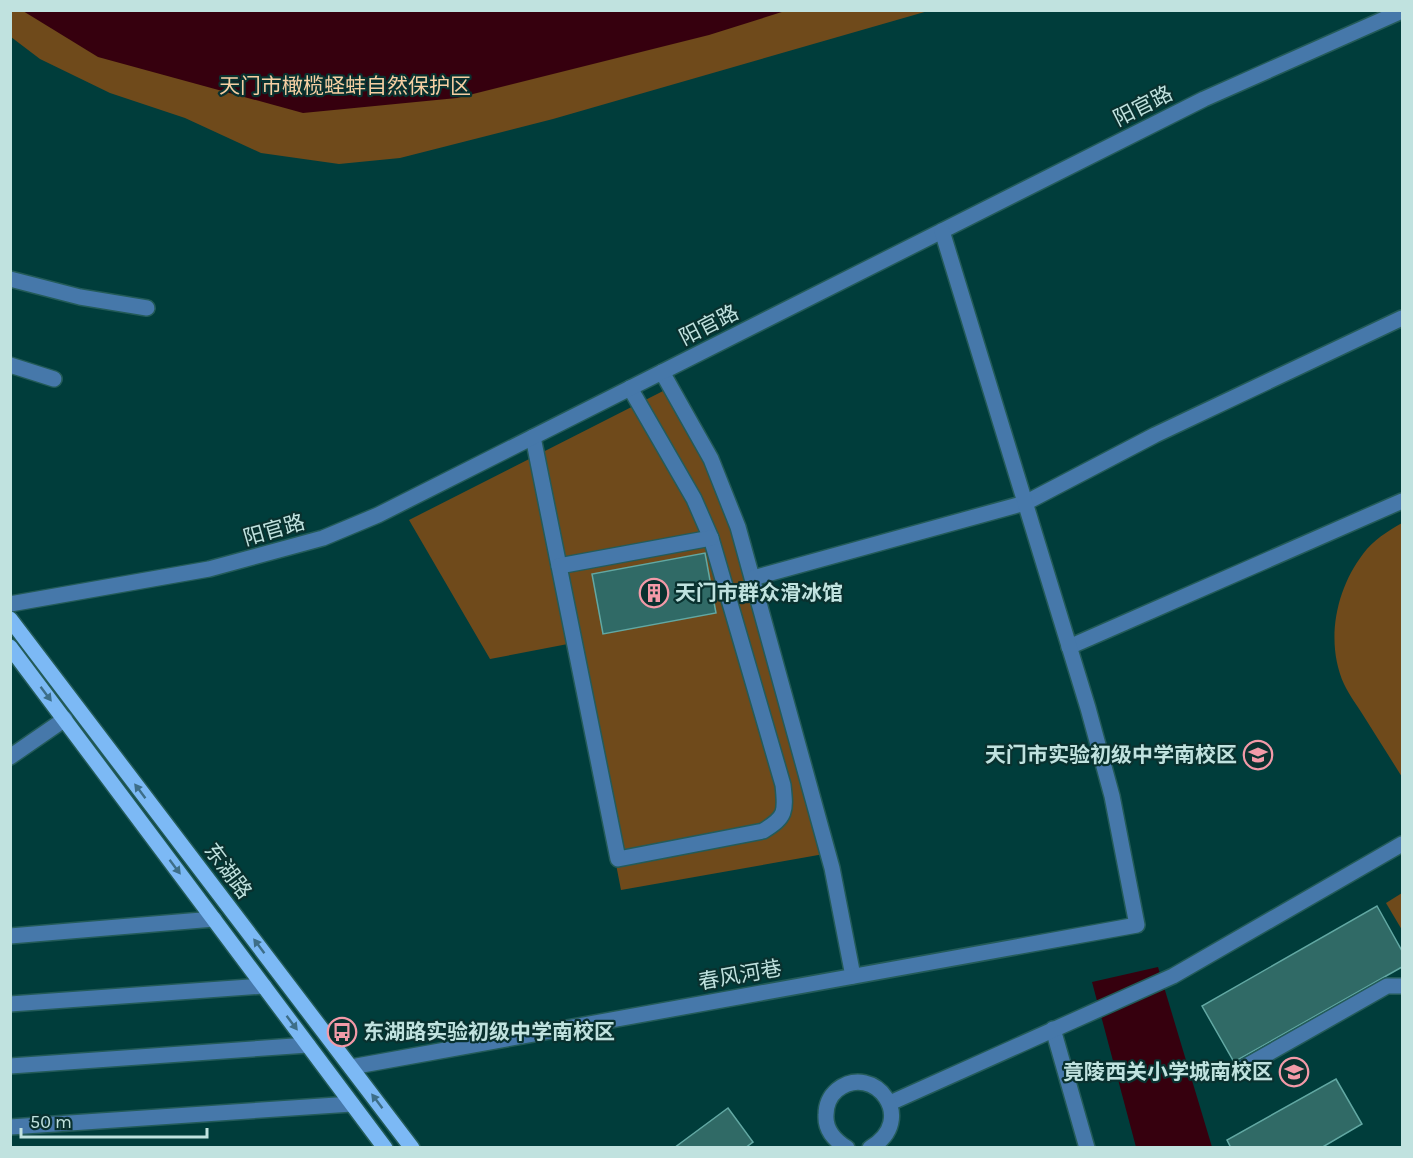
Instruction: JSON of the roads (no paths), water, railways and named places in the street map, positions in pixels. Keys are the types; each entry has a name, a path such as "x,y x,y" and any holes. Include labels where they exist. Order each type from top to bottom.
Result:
{"main road":[{"name":"东湖路","path":"10,619 412,1148"},
{"name":"东湖路","path":"10,647 385,1148"}],"street":[{"name":"阳官路","path":"10,604 209,569 323,538 378,515 1204,99 1402,11"},
{"path":"942,231 1069,647 1402,501"},
{"path":"10,279 80,297 147,308"},
{"path":"753,578 1025,503 1155,435 1402,318"},
{"path":"10,365 54,379"},
{"path":"662,372 715,468 738,527 832,868 853,976"},
{"path":"534,437 618,859 764,831 780,821 785,804 783,785 711,538 694,499 630,388"},
{"path":"559,566 711,538"},
{"name":"春风河巷","path":"351,1067 1137,925 1112,796 1069,647"},
{"path":"10,757 65,719"},
{"path":"890,1102 1173,976 1402,844"},
{"path":"10,936 214,920"},
{"path":"10,1004 264,986"},
{"path":"1239,1070 1387,986 1402,986"},
{"path":"1053,1029 1086,1148"},
{"path":"10,1066 308,1045"},
{"path":"838,1146 826,1123 829,1101 835,1092 844,1086 865,1083 884,1094 890,1102 892,1113 892,1124 887,1134 870,1148"},
{"path":"10,1127 352,1104"}],"place":[{"name":"天门市群众滑冰馆","path":"654,593"},
{"name":"天门市实验初级中学南校区","path":"1258,755"},
{"name":"东湖路实验初级中学南校区","path":"342,1032"},
{"name":"竟陵西关小学城南校区","path":"1294,1072"}],"park label":[{"name":"天门市橄榄蛏蚌自然保护区","path":"345,86"}]}
